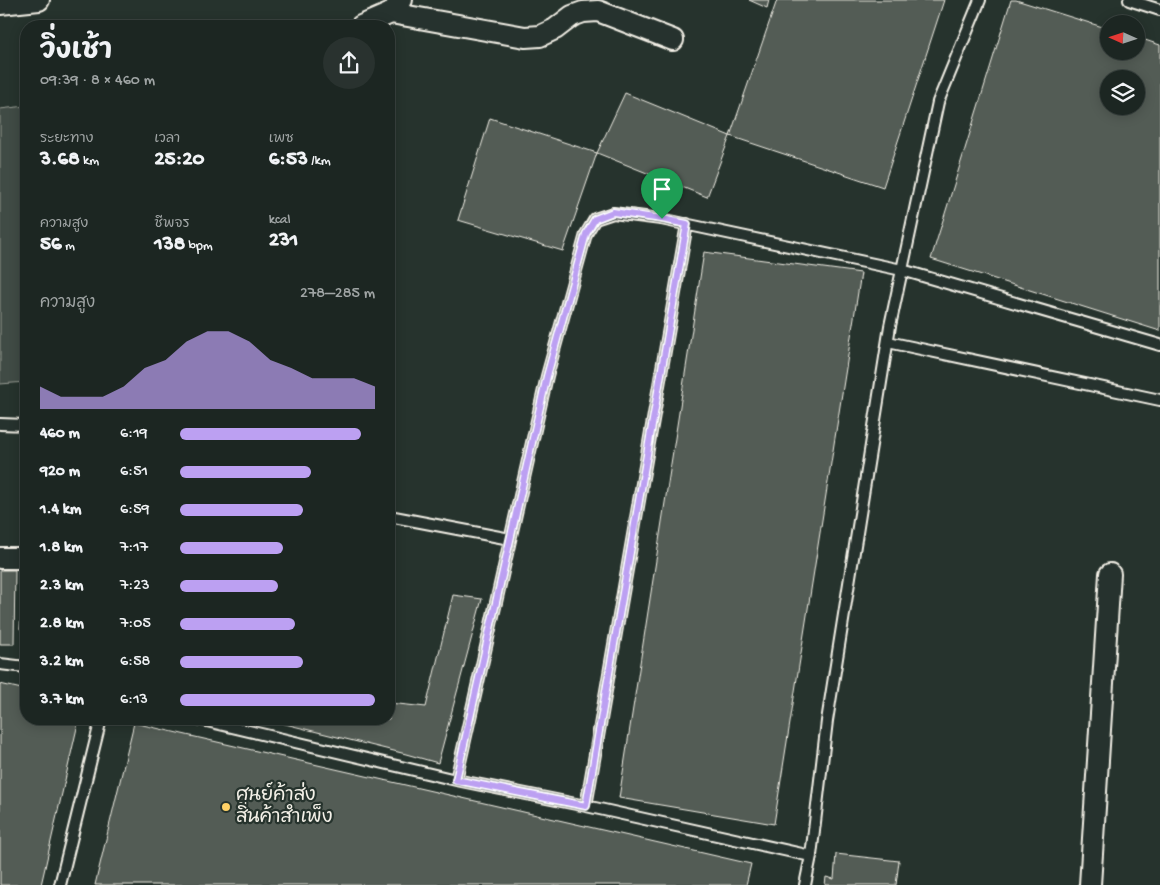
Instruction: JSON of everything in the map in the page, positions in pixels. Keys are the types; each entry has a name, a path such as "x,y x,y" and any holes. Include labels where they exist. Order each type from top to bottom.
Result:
{"street":[{"path":"0,4 39,0"},
{"path":"372,20 397,6 525,37 540,36 572,16 583,12 598,11 673,40"},
{"path":"0,558 20,558"},
{"path":"1090,885 1110,574"}],"lane":[{"path":"805,885 811,856 827,721 888,342 902,270 938,102 980,0"},
{"path":"1129,0 1160,10"},
{"path":"456,780 547,376 586,234 595,219 613,212 662,219 902,270 1160,345"},
{"path":"586,806 687,224"},
{"path":"888,342 1160,400"},
{"path":"0,424 20,425"},
{"path":"395,517 510,540"},
{"path":"0,664 20,666"},
{"path":"60,885 100,725"},
{"path":"223,725 456,780 586,806 811,856"}],"shaded area":[{"path":"20,107 20,382 0,384 0,109"}],"building":[{"path":"749,0 769,0 767,8"},
{"path":"777,0 944,0 883,187 730,136"},
{"path":"1011,0 1100,26 1100,60 1145,60 1145,40 1160,45 1160,331 931,259"},
{"path":"625,93 730,136 707,197 597,153"},
{"path":"490,118 597,153 563,251 458,220"},
{"path":"704,252 861,273 774,824 619,798"},
{"path":"0,570 15,570 14,644 0,644"},
{"path":"453,595 482,599 438,763 289,725 395,725 395,704 426,707"},
{"path":"0,684 20,689 20,725 78,725 41,885 0,885"},
{"path":"134,725 143,725 751,864 746,885 95,885"},
{"path":"836,854 899,861 896,885 825,885 826,877 834,879"}],"place":[{"name":"ศูนย์ค้าส่ง สินค้าสำเพ็ง","path":"226,807"}],"route":[{"path":"613,212 662,219 687,224 586,806 456,780 547,376 586,234 595,219 613,212"}]}
